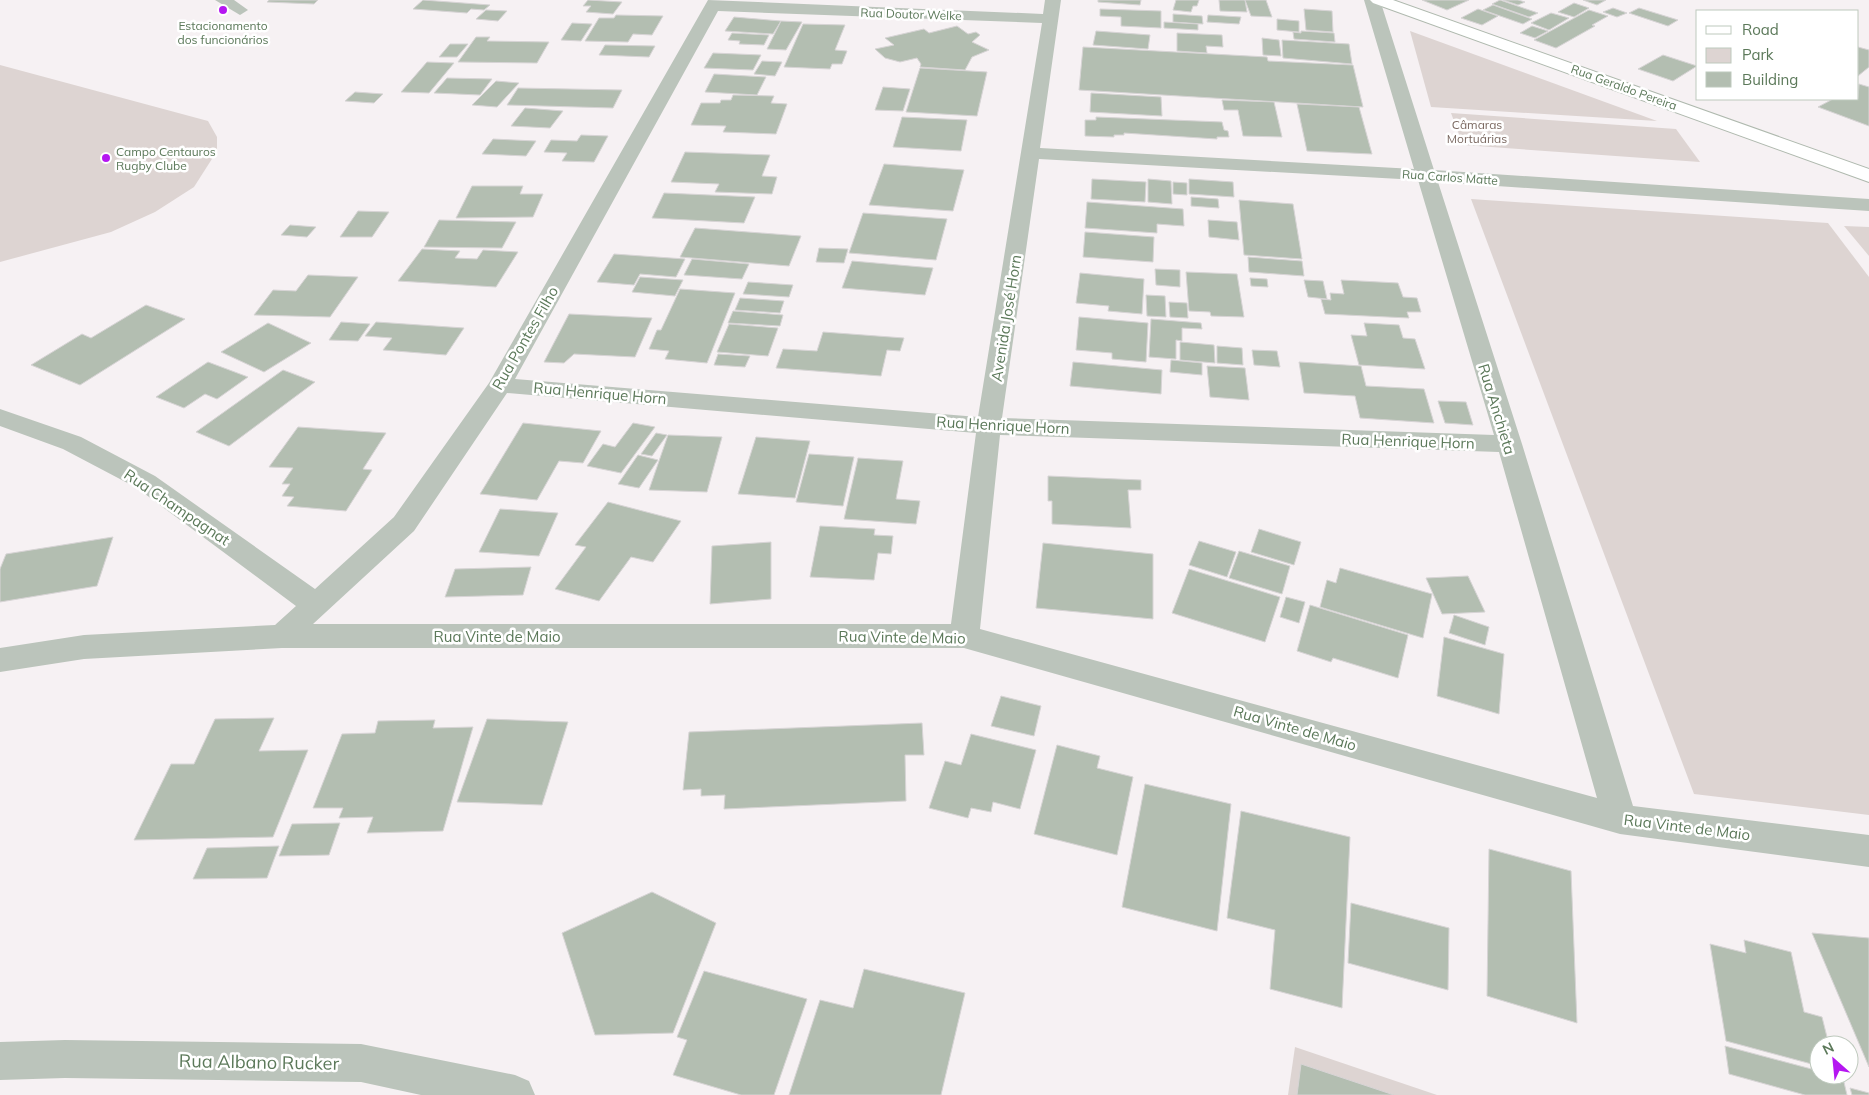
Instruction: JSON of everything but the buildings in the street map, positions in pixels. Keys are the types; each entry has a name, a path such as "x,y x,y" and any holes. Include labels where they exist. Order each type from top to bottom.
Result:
{"main road":[{"name":"Rua Geraldo Pereira","path":"1378,0 1869,176"}],"street":[{"path":"223,0 240,10"},
{"name":"Rua Anchieta","path":"1372,0 1620,819"},
{"name":"Rua Doutor Welke","path":"715,3 1051,9"},
{"name":"Rua Pontes Filho","path":"282,636 315,604 359,568 404,524 500,385 715,3"},
{"name":"Avenida José Horn","path":"964,636 989,426 1051,9"},
{"name":"Rua Carlos Matte","path":"1031,153 1425,175 1869,205"},
{"name":"Rua Henrique Horn","path":"500,385 989,426 1508,444"},
{"name":"Rua Champagnat","path":"0,417 72,443 146,482 315,604"},
{"name":"Rua Vinte de Maio","path":"0,660 84,647 282,636 964,636 1620,819 1869,851"},
{"name":"Rua Albano Rucker","path":"0,1062 65,1059 361,1063 515,1095"}],"green space":[{"path":"1410,31 1657,121 1431,107"},
{"name":"Campo Centauros Rugby Clube","path":"0,65 208,121 217,137 217,151 194,187 155,212 111,232 0,262"},
{"name":"Câmaras Mortuárias","path":"1451,113 1676,129 1700,162 1463,145"},
{"path":"1471,199 1828,223 1869,277 1869,815 1694,794"},
{"path":"1844,226 1869,227 1869,256"},
{"path":"1295,1047 1437,1095 1288,1095"}],"place":[{"name":"Estacionamento dos funcionários","path":"223,10"},
{"name":"Campo Centauros Rugby Clube","path":"106,158"}]}
